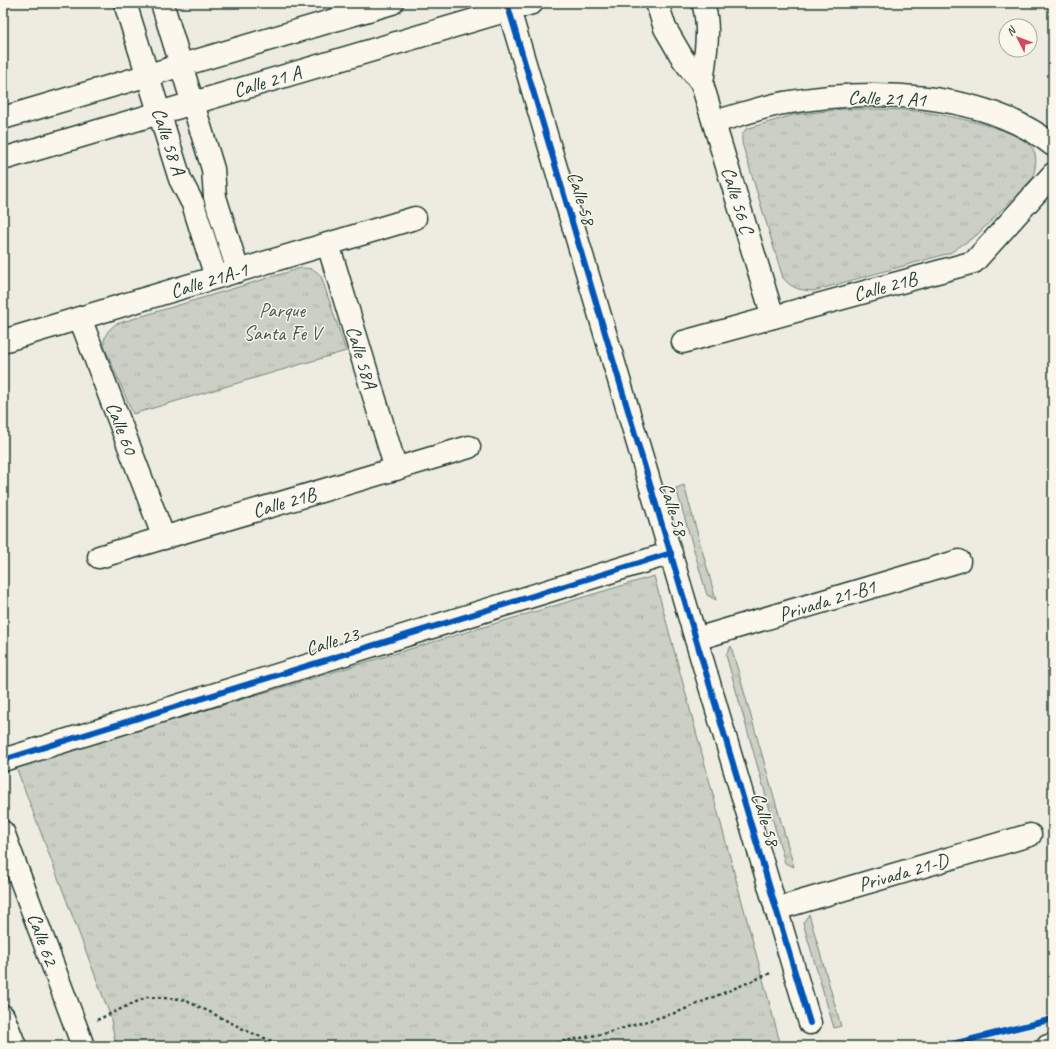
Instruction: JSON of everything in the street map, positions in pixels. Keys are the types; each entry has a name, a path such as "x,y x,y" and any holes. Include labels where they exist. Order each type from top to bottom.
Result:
{"street":[{"name":"Calle 58 A","path":"126,3 180,179 193,204 216,277"},
{"name":"Calle 58 A","path":"162,3 212,169 215,197 238,271"},
{"name":"Calle 21 A","path":"3,118 392,3"},
{"name":"Calle 21 A","path":"3,159 159,113 508,6 532,3"},
{"name":"Calle 56 C","path":"657,3 665,28 683,59 702,84 773,317"},
{"name":"Calle 56 C","path":"702,3 706,15 706,49 702,84"},
{"name":"Calle 58","path":"508,6 810,1023"},
{"name":"Calle 21 A1","path":"714,122 783,103 844,96 902,95 967,105 1018,123 1053,145"},
{"name":"Calle 21B","path":"683,342 974,262 1053,174"},
{"name":"Calle 21A-1","path":"3,341 415,218"},
{"name":"Calle 58A","path":"328,244 396,469"},
{"name":"Calle 60","path":"80,318 164,538"},
{"name":"Calle 21B","path":"99,557 469,447"},
{"name":"Calle 23","path":"3,760 670,553"},
{"name":"Privada 21-B1","path":"696,639 958,561"},
{"name":"Calle 62","path":"3,832 80,1038"},
{"name":"Privada 21-D","path":"776,909 1030,835"},
{"path":"3,1016 15,1046"},
{"path":"1048,1046 1053,1045"}],"path":[{"path":"539,1046 607,1033 678,1012 792,963"},
{"path":"80,1038 110,1015 147,997 182,999 249,1032 284,1046"}],"green space":[{"path":"843,109 889,109 933,113 993,127 1025,141 1033,149 1036,159 1033,178 977,235 950,253 813,291 796,288 790,285 783,278 742,143 742,135 746,129 793,115"},
{"name":"Parque Santa Fe V","path":"301,268 312,269 321,276 346,351 133,414 104,346 105,336 116,324"},
{"path":"684,485 716,600 707,595 676,488"},
{"path":"654,576 781,1046 116,1046 110,1015 16,767"},
{"path":"731,646 794,867 785,863 726,655"},
{"path":"809,914 841,1026 834,1028 803,923"}],"cycle path":[{"path":"507,3 810,1023"},
{"path":"3,760 671,553"},
{"path":"944,1046 1053,1019"}]}
